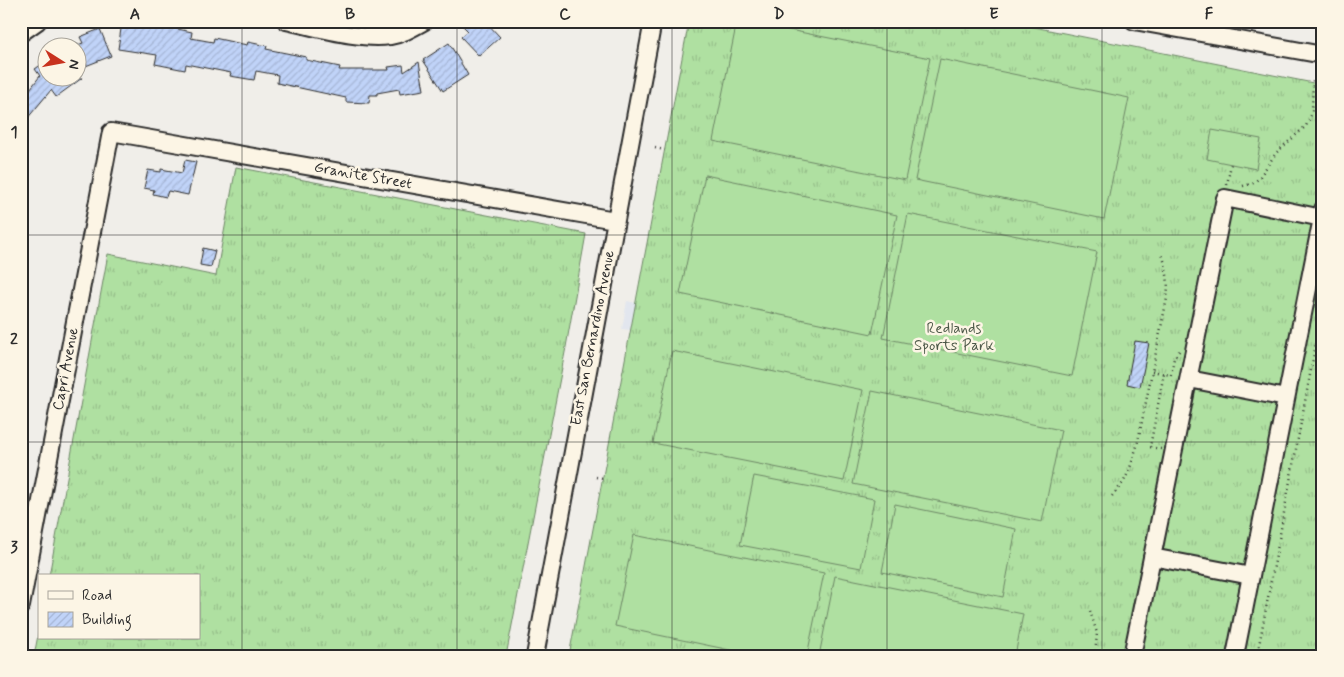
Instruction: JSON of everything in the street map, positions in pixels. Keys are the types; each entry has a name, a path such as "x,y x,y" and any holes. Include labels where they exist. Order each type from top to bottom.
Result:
{"street":[{"path":"21,34 38,21"},
{"path":"286,21 339,32 378,37 391,36 425,21"},
{"name":"East San Bernardino Avenue","path":"534,656 653,21"},
{"path":"1134,21 1323,55"},
{"name":"Granite Street","path":"111,132 615,220"},
{"name":"Capri Avenue","path":"21,606 111,132"},
{"path":"1132,656 1225,198 1322,218"},
{"path":"1235,656 1323,209"},
{"path":"1188,379 1286,398"},
{"path":"1152,557 1251,576"}],"path":[{"path":"655,148 664,150"},
{"path":"1226,190 1231,164"},
{"path":"1112,496 1123,483 1134,459 1137,446 1167,298 1167,268 1162,254"},
{"path":"1256,656 1323,306"},
{"path":"1152,371 1188,379"},
{"path":"596,477 603,478"},
{"path":"1090,611 1097,633 1095,656"}],"shaded area":[{"path":"627,301 636,303 630,330 622,329"}],"green space":[{"name":"Redlands Sports Park","path":"689,21 1004,21 1323,85 1323,643 1321,643 1319,656 569,656"},
{"path":"737,21 930,58 905,180 713,141"},
{"path":"940,59 1129,98 1104,219 915,180"},
{"path":"1212,130 1261,139 1256,169 1207,159"},
{"path":"236,167 586,234 506,656 34,656 38,635 38,640 200,640 200,574 49,574 108,254 216,276"},
{"path":"705,175 897,215 872,334 680,294"},
{"path":"908,214 1097,252 1072,376 883,338"},
{"path":"672,351 863,390 844,481 653,443"},
{"path":"872,391 1061,430 1042,522 853,484"},
{"path":"754,476 874,499 861,568 740,545"},
{"path":"895,504 1016,529 1003,597 882,572"},
{"path":"634,535 824,573 807,656 759,656 615,626"},
{"path":"835,576 1023,614 1015,656 819,656"}],"building":[{"path":"134,21 192,32 191,38 213,42 214,38 247,45 248,42 267,46 266,49 306,57 306,60 340,67 339,70 389,70 388,67 403,65 404,72 419,62 424,90 400,94 399,89 370,95 369,103 346,102 346,98 277,83 278,75 256,71 254,80 230,76 231,73 186,64 185,70 155,64 157,55 118,49 122,22 134,24"},
{"path":"468,21 485,21 500,37 479,56 461,37 468,31 463,26"},
{"path":"100,29 111,56 88,65 88,38 80,37"},
{"path":"449,43 468,75 443,91 423,60"},
{"path":"38,79 38,88 68,88 56,97 51,90 21,126 21,88 27,93"},
{"path":"185,160 196,162 188,195 168,191 166,197 153,194 154,190 144,188 148,170 161,172 161,169 182,173"},
{"path":"203,248 215,251 211,267 200,265"},
{"path":"1135,341 1149,343 1140,387 1127,384"}]}
